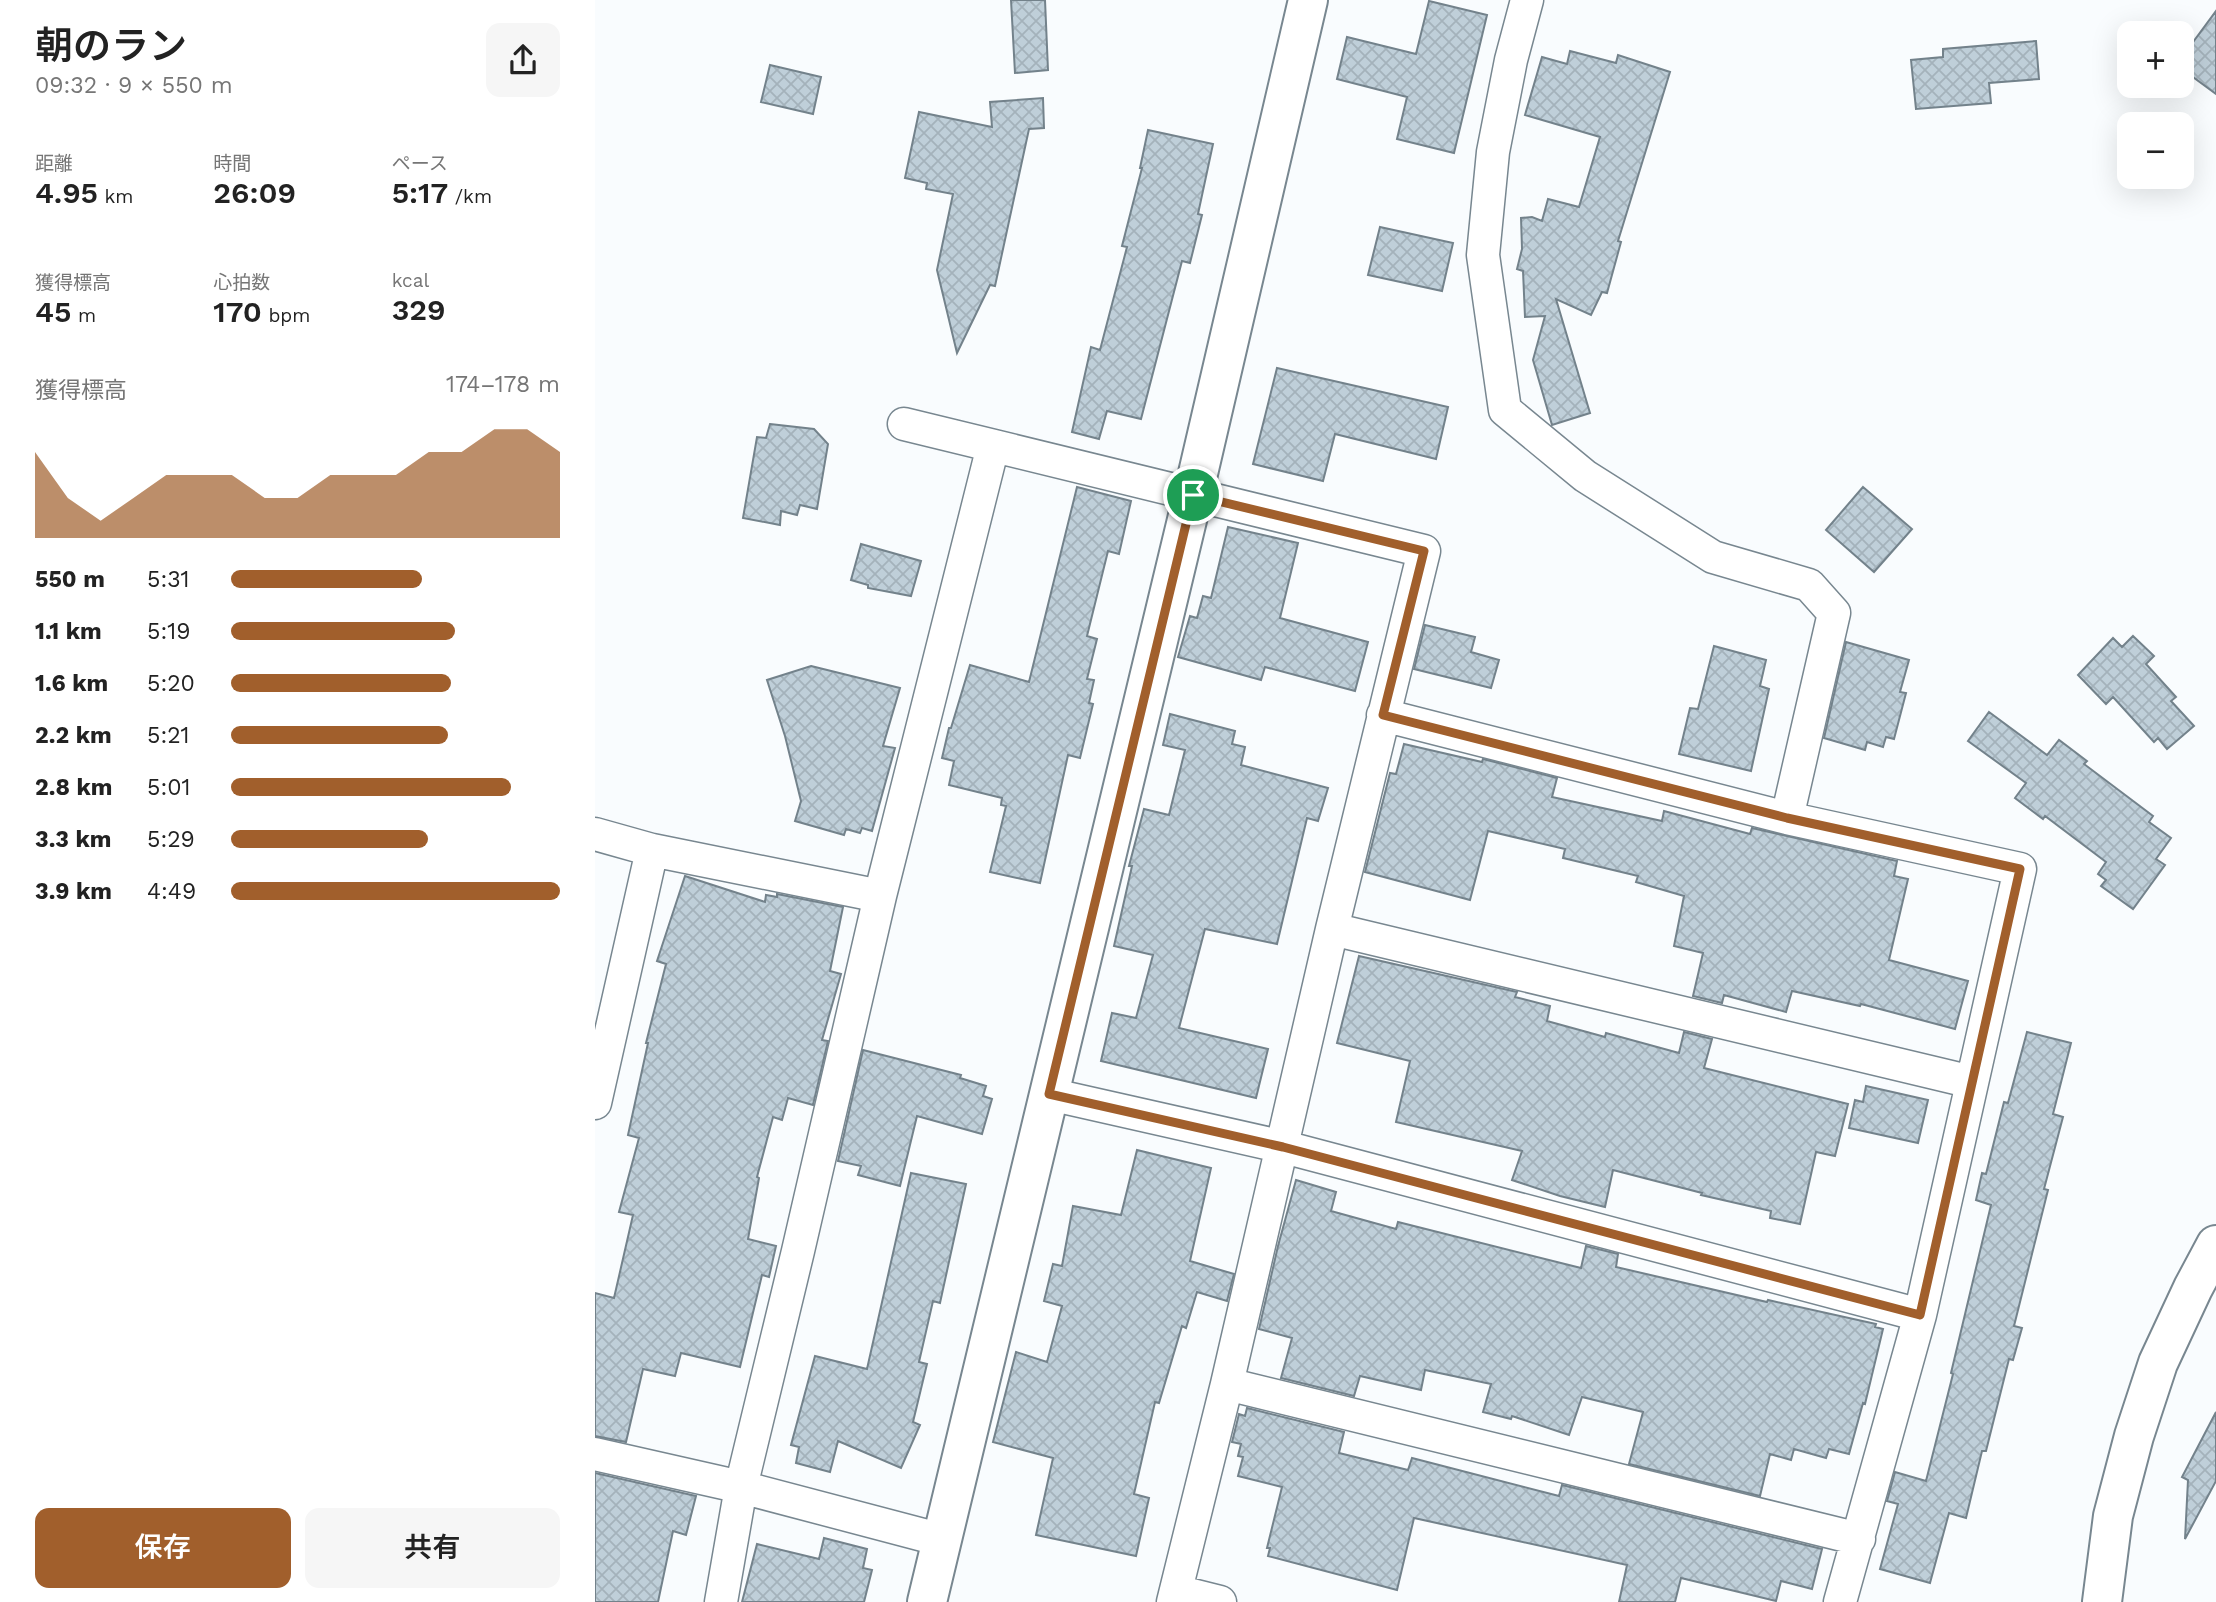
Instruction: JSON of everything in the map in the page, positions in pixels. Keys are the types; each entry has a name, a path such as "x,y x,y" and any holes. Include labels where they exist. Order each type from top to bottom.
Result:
{"street":[{"path":"927,1602 1193,495 1308,0"},
{"path":"1527,0 1511,60 1493,152 1483,256 1504,410 1585,476 1713,557 1809,585 1834,613 1787,818"},
{"path":"904,425 1424,551 1175,1596 1220,1602"},
{"path":"721,1602 741,1487 880,896 993,446"},
{"path":"1383,715 1787,818 2020,869 1920,1315 1840,1602"},
{"path":"595,834 652,850 880,896"},
{"path":"595,1103 652,850"},
{"path":"1332,929 1972,1082"},
{"path":"1049,1094 1283,1147 1920,1315"},
{"path":"2102,1602 2113,1516 2134,1436 2158,1363 2216,1245"},
{"path":"1227,1384 1859,1539"},
{"path":"595,1454 741,1487 942,1540"}],"building":[{"path":"1011,0 1045,0 1048,70 1015,73"},
{"path":"1429,1 1487,15 1454,153 1397,139 1407,97 1337,79 1347,37 1416,54"},
{"path":"2216,11 2216,94 2194,78 2194,41"},
{"path":"2036,41 2039,79 1989,83 1991,103 1916,109 1911,60 1943,57 1943,49"},
{"path":"1570,51 1616,63 1618,55 1670,72 1618,241 1621,242 1607,293 1602,292 1591,315 1556,299 1590,413 1552,425 1533,360 1545,316 1525,317 1523,271 1517,269 1522,249 1521,218 1532,217 1542,221 1548,199 1579,207 1600,137 1525,115 1542,57 1567,64"},
{"path":"770,65 821,77 813,114 761,102"},
{"path":"1043,98 1044,128 1029,129 995,286 990,285 957,353 937,270 953,194 926,189 927,183 905,178 919,112 992,127 990,102"},
{"path":"1148,130 1213,144 1198,214 1202,215 1190,263 1182,261 1141,419 1107,411 1099,439 1072,432 1091,347 1100,350 1127,247 1122,246 1142,168"},
{"path":"1380,227 1453,243 1442,291 1368,275"},
{"path":"1277,368 1448,407 1436,459 1335,434 1323,481 1253,464"},
{"path":"770,424 814,429 828,444 817,509 800,505 797,515 781,511 780,525 743,518 757,437 766,438"},
{"path":"1077,487 1131,501 1119,554 1108,551 1087,636 1097,639 1087,679 1094,680 1089,703 1093,704 1080,758 1068,755 1040,883 990,872 1006,806 1001,805 1002,798 949,785 954,761 942,758 970,665 1029,682"},
{"path":"1863,487 1912,529 1874,572 1826,530"},
{"path":"1228,527 1298,543 1280,618 1368,642 1355,691 1265,667 1261,680 1178,657 1190,616 1197,618 1203,596 1211,598"},
{"path":"861,544 921,561 911,596 868,588 868,585 851,580"},
{"path":"1425,625 1475,637 1471,652 1499,660 1491,688 1414,669"},
{"path":"2133,636 2154,656 2146,664 2176,697 2171,701 2194,726 2167,749 2158,738 2154,742 2113,697 2106,704 2078,675 2113,638 2122,647"},
{"path":"1846,642 1909,660 1900,692 1906,693 1894,739 1886,737 1883,747 1867,742 1865,750 1824,738"},
{"path":"1714,646 1766,660 1760,686 1769,689 1751,771 1679,754 1690,708 1698,709"},
{"path":"811,666 900,688 883,746 895,748 872,831 862,828 860,833 846,829 844,835 795,821 801,801 785,736 767,680"},
{"path":"1989,712 2047,755 2059,740 2087,761 2084,764 2153,816 2149,822 2171,838 2156,859 2165,865 2133,909 2101,886 2106,880 2098,874 2106,862 2045,816 2043,819 2015,798 2026,783 1968,741"},
{"path":"1170,714 1235,731 1232,744 1245,747 1241,765 1328,788 1318,821 1307,818 1277,944 1205,929 1179,1028 1268,1049 1256,1098 1101,1061 1112,1013 1136,1018 1153,955 1114,946 1132,866 1129,866 1144,809 1169,815 1185,750 1163,745"},
{"path":"1404,744 1482,762 1483,759 1557,778 1552,797 1662,821 1664,811 1750,834 1752,828 1897,861 1894,876 1908,879 1889,960 1968,981 1955,1029 1861,1004 1860,1006 1792,991 1786,1012 1724,995 1722,1003 1693,996 1703,953 1674,946 1684,896 1636,882 1638,876 1563,858 1565,849 1488,831 1470,900 1365,872 1390,773 1396,774"},
{"path":"685,876 765,902 766,895 777,897 777,894 843,907 830,971 841,974 822,1040 828,1041 813,1105 788,1098 782,1120 773,1117 757,1177 759,1178 748,1239 776,1246 769,1277 762,1275 740,1367 681,1353 675,1376 643,1369 626,1442 595,1436 595,1293 614,1298 633,1215 619,1212 639,1138 628,1135 646,1043 666,964 657,961"},
{"path":"1359,956 1517,992 1515,997 1550,1006 1547,1021 1605,1037 1606,1033 1679,1053 1684,1032 1712,1039 1704,1068 1848,1104 1835,1156 1816,1152 1800,1224 1770,1218 1771,1211 1613,1170 1605,1207 1512,1180 1522,1151 1396,1122 1410,1061 1337,1043"},
{"path":"2027,1032 2071,1043 2053,1114 2063,1117 2014,1326 2022,1328 2013,1360 2009,1359 1966,1518 1949,1513 1930,1583 1880,1569 1898,1504 1887,1501 1895,1472 1926,1481 1991,1205 1976,1200 1982,1173 1986,1174 2004,1102 2008,1103"},
{"path":"863,1050 961,1075 960,1078 986,1086 983,1096 992,1099 982,1134 917,1116 900,1186 858,1175 861,1166 838,1161"},
{"path":"1866,1086 1928,1100 1918,1143 1849,1128 1855,1100 1863,1102"},
{"path":"1137,1150 1211,1168 1190,1261 1234,1274 1227,1301 1197,1292 1186,1328 1182,1326 1159,1403 1155,1402 1134,1494 1149,1498 1136,1556 1036,1535 1053,1458 993,1442 1016,1352 1047,1362 1062,1306 1044,1301 1053,1264 1062,1266 1073,1206 1121,1215"},
{"path":"911,1173 966,1184 940,1303 933,1301 919,1362 927,1364 913,1422 920,1425 901,1468 838,1441 830,1472 796,1463 799,1447 791,1445 815,1356 867,1369"},
{"path":"1296,1180 1336,1192 1331,1211 1396,1229 1398,1222 1581,1268 1586,1246 1618,1254 1616,1267 1876,1324 1875,1327 1883,1329 1865,1404 1863,1403 1849,1454 1829,1449 1826,1458 1794,1449 1791,1460 1770,1454 1760,1496 1629,1464 1643,1412 1582,1397 1569,1435 1512,1416 1511,1419 1483,1412 1491,1384 1425,1370 1421,1390 1360,1376 1354,1396 1281,1378 1292,1338 1259,1329"},
{"path":"1247,1408 1344,1432 1339,1453 1408,1470 1412,1458 1559,1496 1562,1485 1822,1549 1812,1589 1781,1581 1776,1601 1681,1578 1675,1602 1619,1602 1627,1565 1414,1518 1397,1590 1268,1556 1270,1548 1267,1548 1282,1487 1238,1476 1243,1457 1238,1456 1241,1444 1232,1442 1239,1414 1245,1416"},
{"path":"2216,1412 2216,1481 2185,1539 2188,1480 2182,1477"},
{"path":"595,1473 696,1496 686,1535 673,1531 658,1602 595,1602"},
{"path":"824,1538 867,1549 863,1568 872,1570 864,1602 742,1602 757,1544 819,1559"}],"route":[{"path":"1193,495 1424,551 1383,715 1787,818 2020,869 1920,1315 1283,1147 1049,1094 1193,495"}]}
